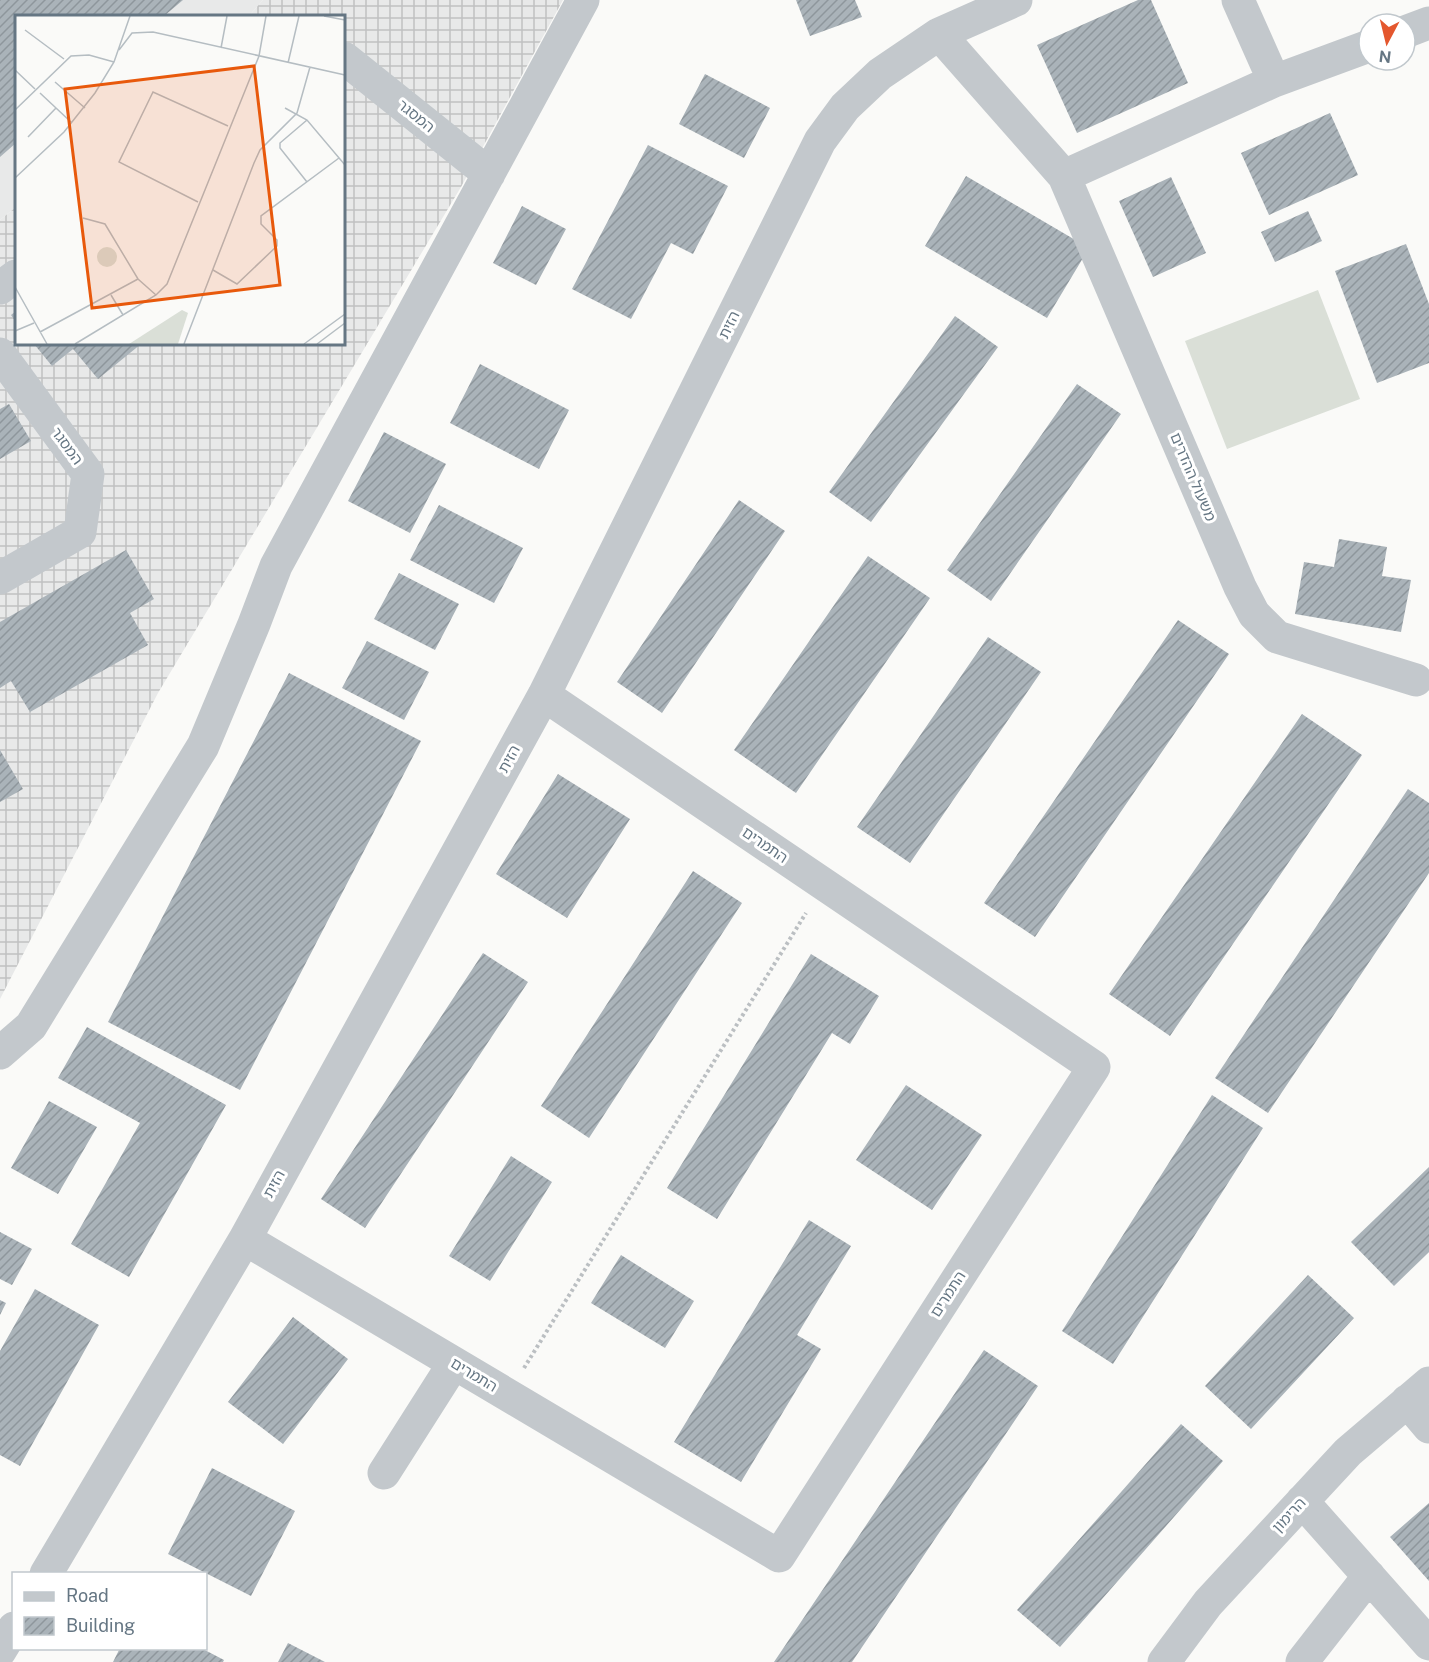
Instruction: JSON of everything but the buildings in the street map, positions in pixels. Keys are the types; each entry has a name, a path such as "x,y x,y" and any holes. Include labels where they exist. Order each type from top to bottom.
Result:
{"street":[{"path":"0,1053 30,1026 203,746 276,566 583,0"},
{"name":"הזית","path":"47,1572 244,1239 544,695 820,141 845,107 880,74 939,34 1016,0"},
{"path":"1238,0 1274,81"},
{"name":"משעול ההדרים","path":"939,34 1064,176 1240,587 1254,614 1277,637 1416,680"},
{"path":"1064,176 1274,81 1357,50"},
{"name":"המסגר","path":"345,59 489,174"},
{"path":"0,288 15,277"},
{"name":"המסגר","path":"0,354 88,474 80,532 0,578"},
{"name":"התמרים","path":"244,1239 779,1556 1094,1067 544,695"},
{"path":"384,1473 454,1363"},
{"path":"1418,1392 1429,1427"},
{"name":"הרימון","path":"1164,1662 1209,1603 1348,1452 1418,1392"},
{"path":"1302,1502 1429,1644"},
{"path":"1302,1662 1369,1576"},
{"path":"0,1651 12,1631"}],"path":[{"path":"508,1395 824,884"}],"shaded area":[{"path":"0,0 263,0 250,15 15,15 15,208 0,220"},
{"path":"263,0 563,0 461,187 158,693 0,999 0,220 15,208 15,345 345,345 345,15 250,15"},
{"path":"1318,290 1360,399 1227,449 1185,341"}]}
